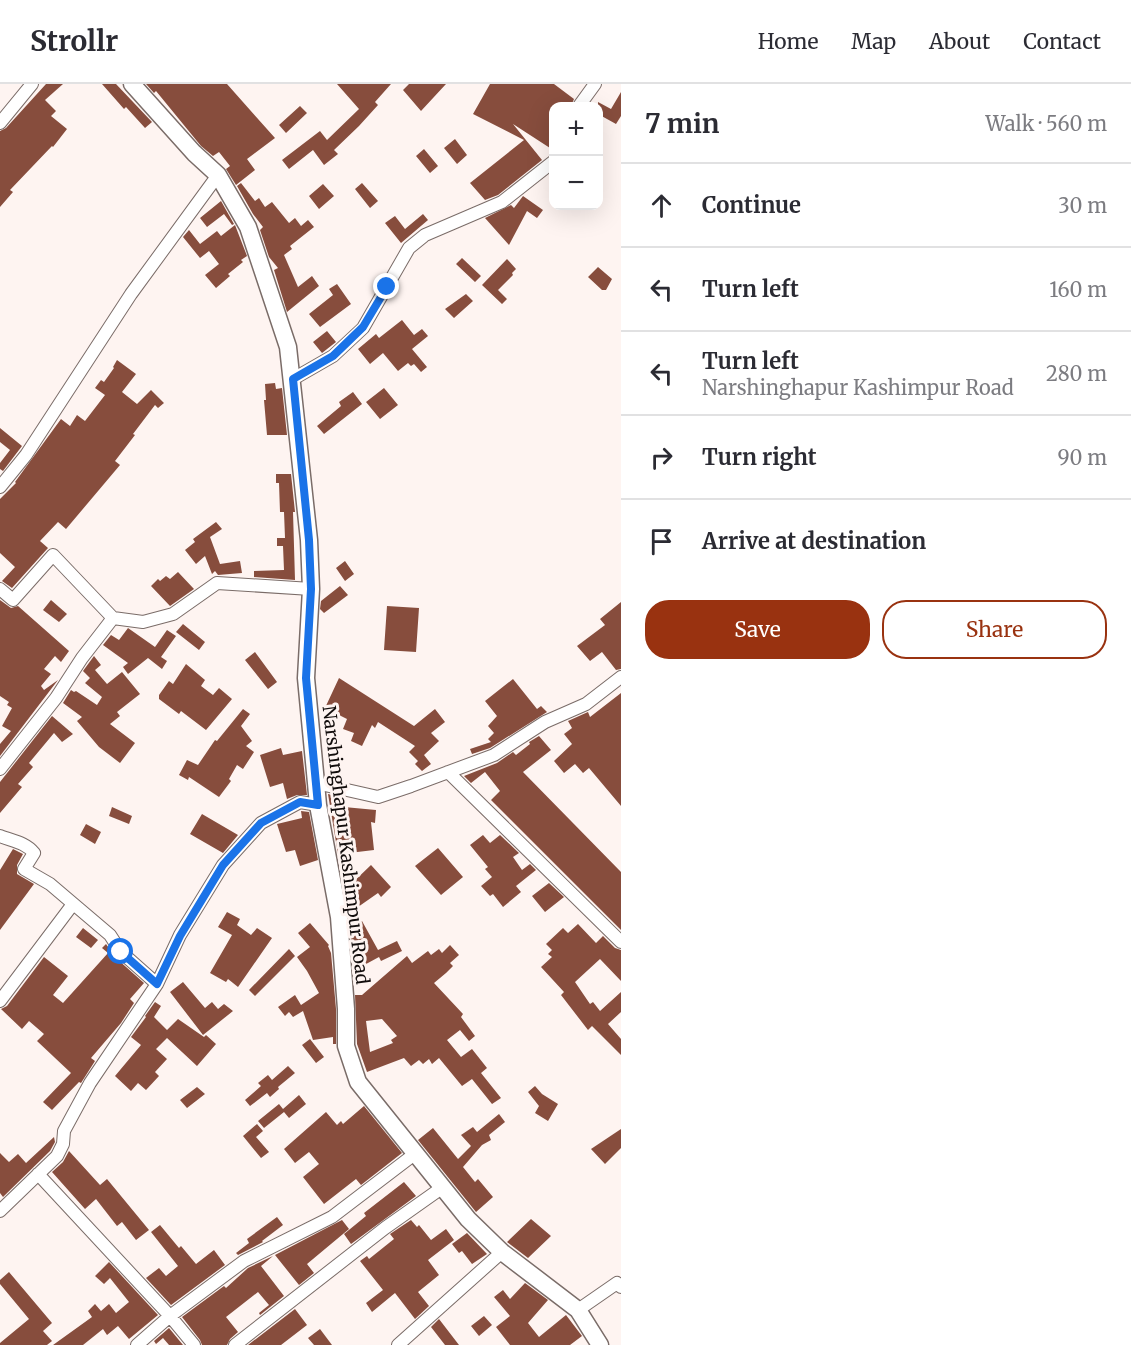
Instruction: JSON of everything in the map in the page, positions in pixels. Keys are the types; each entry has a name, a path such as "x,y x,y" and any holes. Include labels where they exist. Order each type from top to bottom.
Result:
{"street":[{"path":"0,123 32,84"},
{"name":"Narshinghapur Kashimpur Road","path":"132,84 194,153 218,175 248,227 288,347 309,540 311,589 306,678 318,805 339,917 346,1009 346,1046 358,1082 468,1219 502,1252 578,1311 600,1345"},
{"path":"582,102 595,84"},
{"path":"293,379 333,356 363,327 409,248 425,236 483,208 502,202 549,165"},
{"path":"0,487 26,455 131,294 218,175"},
{"path":"0,589 13,600 52,555 113,618 143,622 174,614 217,583 311,589"},
{"path":"0,770 56,698 82,658 113,618"},
{"path":"316,783 378,796 448,772 494,755 545,722 586,704 621,677"},
{"path":"448,772 621,942"},
{"path":"0,1212 57,1156 63,1144 64,1131 90,1083 157,984 180,936 223,865 261,823 300,802 318,805"},
{"path":"0,836 20,842 31,849 34,853 24,869 50,884 110,935 121,952 157,984"},
{"path":"0,1000 74,904"},
{"path":"137,1345 170,1316 244,1261 332,1217 416,1154"},
{"path":"38,1174 170,1316 194,1345"},
{"path":"235,1345 385,1228 442,1187"},
{"path":"398,1345 502,1252"},
{"path":"578,1311 617,1283 621,1287"}],"building":[{"path":"46,84 63,84 45,100 56,111 51,116 67,129 53,147 10,190 13,192 0,207 0,131 6,128"},
{"path":"102,84 116,84 152,122 145,128"},
{"path":"146,84 227,84 275,138 247,159 255,170 236,185 226,169 230,166 219,152 213,156 201,146 156,91 154,93"},
{"path":"337,84 391,84 375,102 378,105 334,150 338,154 324,165 313,150 289,169 282,160 320,131 327,140 359,109"},
{"path":"409,84 446,84 421,111 403,90"},
{"path":"490,84 554,84 574,99 573,102 549,102 549,147 513,124 542,160 498,195 485,200 470,183 524,140 473,114"},
{"path":"621,92 621,116 616,124 603,117 603,105 611,109"},
{"path":"300,106 307,113 286,133 279,125"},
{"path":"455,139 467,155 457,164 444,148"},
{"path":"424,149 438,166 430,173 416,156"},
{"path":"241,183 255,201 259,198 265,207 272,202 289,223 295,218 301,226 308,220 314,227 290,246 292,249 284,255 298,287 312,276 319,286 287,312 274,270 278,268 269,257 260,230 263,227 237,186"},
{"path":"362,183 378,201 370,208 355,189"},
{"path":"323,184 334,196 319,209 309,196"},
{"path":"523,196 543,210 537,218 527,211 509,245 485,218 511,205 514,208"},
{"path":"221,201 234,224 232,225 224,214 207,227 200,218"},
{"path":"423,214 428,220 401,243 385,223 395,216 405,229"},
{"path":"235,225 247,256 216,288 205,275 219,264 209,251 200,258 183,237 189,230 200,244 217,231 221,236"},
{"path":"462,258 481,276 475,282 456,264"},
{"path":"507,259 516,269 498,290 507,299 502,304 482,285"},
{"path":"598,267 612,279 606,290 602,290 588,277"},
{"path":"337,284 351,304 320,327 309,314 333,295 329,289"},
{"path":"466,294 473,301 454,318 445,309"},
{"path":"402,320 414,335 422,329 428,336 412,349 427,367 421,372 414,364 411,366 408,363 398,371 383,353 370,364 358,349 376,334 379,338"},
{"path":"327,331 336,342 322,353 313,342"},
{"path":"117,360 136,374 122,392 137,404 151,390 164,403 158,408 155,405 115,461 120,465 66,529 58,522 40,541 48,548 12,588 2,581 15,567 0,553 0,499 16,483 61,419 70,426 77,415 85,421 105,395 95,388 101,380 104,382"},
{"path":"275,383 276,389 282,388 287,435 267,435 265,384"},
{"path":"384,388 398,405 380,419 366,402"},
{"path":"353,392 362,404 324,434 317,426 341,406 339,402"},
{"path":"0,428 22,446 3,471 0,469 0,463 10,450 0,442"},
{"path":"276,474 291,474 295,512 293,512 295,580 254,577 254,571 284,570 283,546 277,546 277,538 285,538 284,512 280,512 279,483 276,483"},
{"path":"216,522 222,529 210,537 220,564 240,561 242,573 218,575 215,571 212,574 205,556 196,564 185,550 195,542 193,539"},
{"path":"345,561 354,574 345,581 336,568"},
{"path":"178,572 194,589 170,606 151,586 158,579 160,581 166,576 170,579"},
{"path":"340,586 348,595 324,613 320,609 321,601"},
{"path":"0,600 11,608 18,606 69,651 61,662 55,656 44,669 51,674 41,686 44,690 58,680 0,756 0,744 11,731 2,726 12,708 7,705 9,702 0,696"},
{"path":"51,600 67,614 59,622 43,610"},
{"path":"621,602 621,669 616,670 602,652 590,661 577,646 605,625 600,619"},
{"path":"387,606 419,608 416,652 384,650"},
{"path":"183,624 205,642 199,650 176,632"},
{"path":"128,628 155,647 167,630 176,636 161,657 167,661 162,669 148,658 128,674 123,667 128,663 103,645 111,635 119,640"},
{"path":"255,652 277,682 268,689 245,660"},
{"path":"94,656 101,665 95,670 107,684 122,672 140,694 117,712 120,716 110,724 135,743 120,763 99,747 77,721 82,717 63,703 71,690 97,705 102,697 85,683 90,678 83,671"},
{"path":"186,664 205,680 201,686 213,695 219,688 232,699 206,730 181,711 179,714 159,699 159,695 169,681 173,684"},
{"path":"339,678 414,726 435,709 445,722 431,733 439,741 424,755 431,764 422,771 415,764 418,761 409,752 415,746 378,722 375,728 372,725 362,746 351,741 354,733 343,729 347,719 325,708"},
{"path":"513,679 537,709 541,706 547,712 490,748 472,754 470,749 491,742 488,739 494,733 488,726 497,716 485,701"},
{"path":"621,693 621,806 589,768 583,773 575,764 564,773 554,761 572,744 564,734 572,728 568,721 588,712 590,717"},
{"path":"243,709 250,714 241,726 252,741 246,746 254,752 243,769 237,765 229,779 231,781 219,797 189,777 188,780 179,775 187,760 198,765 215,740 217,741"},
{"path":"52,716 73,734 62,742 54,733 29,763 33,767 18,784 22,787 0,813 0,782"},
{"path":"539,736 551,750 523,772 621,872 621,930 491,800 500,791 485,772 471,783 464,776 497,763 513,752 516,755"},
{"path":"281,748 283,755 302,751 307,795 297,795 287,799 283,783 270,787 260,755"},
{"path":"328,794 344,798 344,807 376,810 375,823 371,822 374,850 349,853 352,876 342,878"},
{"path":"112,807 132,816 129,824 109,816"},
{"path":"301,811 309,812 318,860 300,866 295,850 286,852 277,824 302,818"},
{"path":"202,814 238,835 223,853 190,834"},
{"path":"86,824 101,832 95,844 80,835"},
{"path":"483,835 490,843 500,835 519,853 513,857 522,870 530,864 536,870 516,886 521,892 503,907 493,894 490,896 481,886 492,877 485,869 488,867 470,845"},
{"path":"438,848 463,877 441,895 415,866"},
{"path":"13,849 23,854 17,865 17,874 34,884 0,930 0,870"},
{"path":"371,865 391,887 381,897 378,893 358,907 345,894 345,890"},
{"path":"549,883 564,897 545,912 532,896"},
{"path":"227,912 240,919 237,925 251,935 257,928 272,938 238,987 228,979 226,982 210,973 232,935 218,927"},
{"path":"362,921 378,950 397,941 402,951 381,961 379,957 355,970 350,928"},
{"path":"310,923 329,945 331,953 336,1009 336,1044 333,1044 333,1037 313,1040 303,1011 293,1017 289,1012 285,1016 278,1007 295,995 301,1005 319,993 297,957 310,947 298,933"},
{"path":"578,924 596,943 603,936 615,948 621,950 621,981 600,959 575,982 590,1004 593,1002 600,1011 621,992 621,1012 608,1024 621,1039 621,1055 592,1026 588,1030 561,995 564,992 541,967 552,957 548,954 552,950 546,944 563,928 568,933"},
{"path":"83,928 98,940 91,948 76,937"},
{"path":"106,944 116,958 144,983 130,999 134,1003 121,1023 91,1058 95,1061 81,1083 79,1082 52,1110 43,1102 71,1073 37,1041 44,1034 29,1021 22,1029 1,1009 7,1006 44,957 68,976 53,995 63,1003 108,953 102,948"},
{"path":"450,945 459,955 450,963 453,966 434,983 463,1014 461,1017 475,1036 469,1041 460,1030 447,1040 461,1057 472,1049 487,1068 481,1073 501,1098 492,1104 472,1079 462,1086 439,1058 432,1064 429,1059 423,1064 419,1060 411,1066 404,1058 367,1072 357,1044 355,995 362,995 407,956 412,963 428,951 431,955 439,949 442,953","holes":["382,1019 397,1036 391,1040 393,1043 370,1052 366,1021"]},
{"path":"289,949 295,956 255,996 249,990"},
{"path":"183,982 205,1008 212,1002 218,1009 224,1004 233,1011 203,1035 170,992"},
{"path":"155,1002 161,1006 154,1017 167,1030 178,1019 204,1037 206,1035 216,1044 197,1066 167,1038 156,1049 167,1059 155,1072 159,1076 146,1090 138,1083 131,1091 115,1076 141,1045 131,1037"},
{"path":"310,1039 324,1057 316,1063 302,1045"},
{"path":"288,1066 295,1073 270,1097 267,1093 250,1106 245,1100 261,1086 258,1083 268,1075 272,1080"},
{"path":"535,1086 542,1094 558,1104 548,1121 535,1113 539,1106 528,1092"},
{"path":"197,1087 205,1094 187,1108 180,1100"},
{"path":"299,1095 306,1104 289,1118 284,1112 264,1128 258,1121 279,1104 283,1109"},
{"path":"364,1106 402,1153 361,1185 356,1179 324,1204 303,1177 319,1164 309,1152 295,1163 284,1149 326,1112 337,1125 341,1121 343,1124"},
{"path":"499,1114 505,1122 489,1135 491,1140 482,1145 463,1167 475,1182 478,1179 493,1197 476,1212 418,1140 433,1128 458,1159 471,1146 461,1135 473,1127 477,1132"},
{"path":"257,1124 263,1131 256,1137 269,1152 261,1158 243,1136"},
{"path":"621,1129 621,1148 605,1164 591,1149"},
{"path":"54,1137 55,1142 50,1151 3,1197 0,1193 0,1153 9,1162 18,1154 26,1163"},
{"path":"69,1151 100,1185 107,1179 149,1230 136,1240 122,1222 117,1226 96,1199 85,1209 52,1172 63,1162"},
{"path":"404,1182 416,1196 351,1244 344,1234 366,1216 364,1213"},
{"path":"277,1217 283,1225 263,1242 238,1255 236,1253 249,1243 247,1239"},
{"path":"531,1219 551,1236 528,1258 507,1242"},
{"path":"342,1220 349,1229 307,1264 314,1273 299,1285 275,1255"},
{"path":"411,1220 417,1227 419,1225 431,1240 446,1229 454,1240 428,1260 439,1275 418,1292 429,1306 415,1319 395,1293 372,1312 366,1303 383,1290 360,1261 367,1256 369,1259 394,1239 390,1234"},
{"path":"160,1225 196,1264 214,1250 225,1265 171,1305 146,1278 159,1268 166,1276 178,1266 151,1232"},
{"path":"467,1233 487,1254 472,1264 462,1251 459,1253 452,1244"},
{"path":"273,1256 261,1266 284,1296 260,1315 259,1313 269,1305 258,1292 226,1317 238,1332 227,1345 202,1345 182,1317 224,1286 226,1288 248,1268"},
{"path":"109,1262 158,1315 129,1339 118,1326 107,1335 103,1329 83,1345 53,1345 92,1317 88,1311 95,1304 101,1311 109,1304 116,1313 129,1302 110,1278 104,1284 95,1276"},
{"path":"9,1272 52,1323 43,1331 52,1341 47,1345 0,1345 29,1319 0,1284 0,1280"},
{"path":"525,1283 548,1300 528,1323 539,1337 566,1315 582,1336 570,1345 510,1345 496,1327 510,1316 494,1297 503,1290 510,1299"},
{"path":"295,1309 307,1325 281,1345 248,1345"},
{"path":"484,1316 492,1325 479,1336 471,1326"},
{"path":"439,1319 459,1345 445,1345 431,1327"},
{"path":"169,1328 183,1345 169,1345 163,1338 156,1344 154,1341"},
{"path":"320,1329 332,1345 314,1345 308,1338"}],"route":[{"path":"121,952 157,984 180,936 223,865 261,823 300,802 318,805 306,678 311,589 309,540 293,379 333,356 363,327 387,287"}]}
